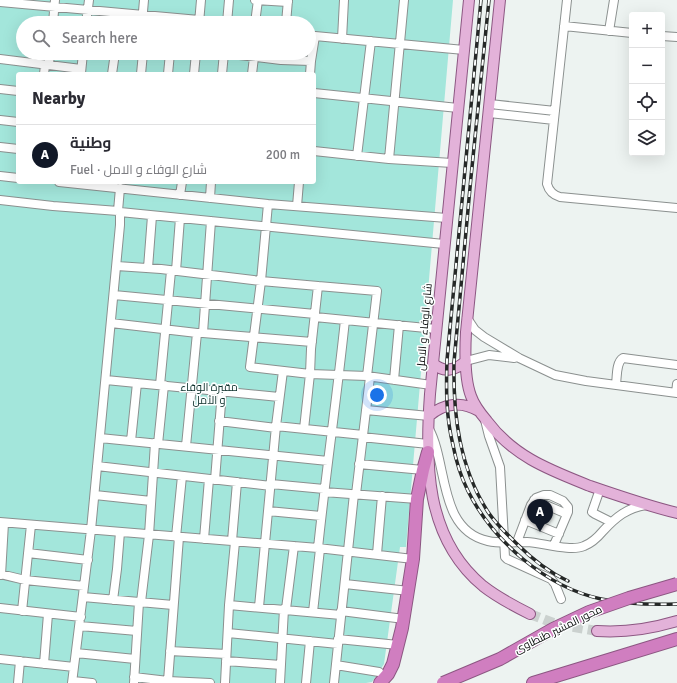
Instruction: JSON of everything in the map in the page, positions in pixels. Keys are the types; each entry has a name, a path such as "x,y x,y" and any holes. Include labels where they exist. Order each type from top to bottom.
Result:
{"highway":[{"path":"380,678 390,670 404,619 412,559 417,499 428,448"},
{"name":"محور المشير طنطاوى","path":"443,683 500,659 553,629 589,612 629,598 677,584"},
{"path":"533,683 677,639"}],"main road":[{"name":"شارع الوفاء و الامل","path":"469,0 431,385 428,428 431,484 435,512 443,534 463,566 483,585 506,601 530,614"},
{"path":"500,0 490,109 467,318 466,361 471,395 485,420 507,444 530,460 544,468 600,489 646,505 677,513"},
{"path":"433,363 443,369 450,370 458,367 466,361"},
{"path":"429,416 442,407 453,405 464,405 479,411"},
{"path":"597,632 638,630 677,621"}],"lane":[{"path":"87,16 89,0"},
{"path":"142,16 144,0"},
{"path":"200,16 201,0"},
{"path":"228,16 229,0"},
{"path":"256,16 257,0 288,1 287,16"},
{"path":"342,39 344,0"},
{"path":"389,159 404,0"},
{"path":"567,0 547,184 551,193 560,197 677,208"},
{"path":"609,31 614,0"},
{"path":"0,2 55,3 124,16"},
{"path":"54,16 55,3"},
{"path":"564,26 629,33"},
{"path":"316,36 464,50"},
{"path":"665,36 677,37"},
{"path":"357,156 371,41"},
{"path":"0,59 81,71 82,60"},
{"path":"45,72 48,60"},
{"path":"112,72 114,60"},
{"path":"141,72 142,60"},
{"path":"168,72 169,60"},
{"path":"194,72 195,60"},
{"path":"222,72 223,60"},
{"path":"252,72 254,60"},
{"path":"310,72 312,60"},
{"path":"0,89 16,91"},
{"path":"316,93 458,108"},
{"path":"490,109 554,115"},
{"path":"0,120 16,122"},
{"path":"0,147 16,149"},
{"path":"316,151 389,159 452,163"},
{"path":"0,176 16,178"},
{"path":"96,184 124,186 180,195 268,204 447,218"},
{"path":"180,195 182,184"},
{"path":"210,198 211,184"},
{"path":"297,206 299,184"},
{"path":"92,683 73,682 95,495 117,266 119,212 124,186"},
{"path":"0,200 444,244"},
{"path":"268,204 261,281 250,366 310,374 368,377 431,385"},
{"path":"148,268 152,216"},
{"path":"180,218 166,329 149,535 137,630 134,680 210,683"},
{"path":"186,446 192,388 205,303 210,221"},
{"path":"117,266 377,291 366,410 348,551 334,683"},
{"path":"304,429 318,286"},
{"path":"114,295 258,308 345,320 436,329"},
{"path":"467,318 479,334 519,358 555,375 586,381 676,393 677,384"},
{"path":"313,612 321,516 345,320"},
{"path":"111,323 200,333 254,336 312,342"},
{"path":"394,380 399,325"},
{"path":"466,361 489,355 519,358"},
{"path":"616,385 620,361 623,358 677,365"},
{"path":"259,607 273,455 283,371"},
{"path":"106,380 279,397"},
{"path":"130,441 137,383"},
{"path":"204,539 212,480 218,450 222,391"},
{"path":"366,410 429,416"},
{"path":"485,420 500,467 505,542 504,554 506,558 551,579 555,584 561,599"},
{"path":"219,421 332,432 428,448"},
{"path":"428,428 437,447 444,484 457,519 475,536 486,540 574,548 586,546 596,539 611,522 627,510 646,505"},
{"path":"100,438 328,461"},
{"path":"360,464 423,470"},
{"path":"97,466 212,480 417,499"},
{"path":"168,682 182,476"},
{"path":"225,683 237,482"},
{"path":"600,489 592,512 611,522"},
{"path":"95,495 151,501"},
{"path":"517,542 534,500 538,496 544,495 563,501 568,507 567,514 554,545"},
{"path":"377,554 382,496"},
{"path":"268,511 321,516"},
{"path":"525,520 559,534"},
{"path":"84,586 25,580 0,574 2,522 319,548 412,559"},
{"path":"22,611 31,525"},
{"path":"113,600 120,532"},
{"path":"280,683 282,638 294,546"},
{"path":"28,553 88,560"},
{"path":"345,584 408,591"},
{"path":"83,597 173,605"},
{"path":"229,604 404,619"},
{"path":"0,608 48,614 80,622 137,630"},
{"path":"44,664 48,614"},
{"path":"228,633 310,641 398,645"},
{"path":"306,683 310,641"},
{"path":"170,651 281,665"},
{"path":"76,653 135,659"},
{"path":"0,659 74,668"},
{"path":"18,683 20,661"},
{"path":"336,665 380,678"}],"green space":[{"name":"مقبرة الوفاء و الأمل","path":"0,0 453,0 406,547 400,547 384,664 372,682 0,683"}],"tunnel":[{"path":"530,614 556,624 597,631"}],"railway":[{"path":"481,0 447,360 448,413 459,469 468,491 479,510 492,527 507,544 541,573 581,593 601,599 639,604 677,604"},
{"path":"489,0 454,362 457,420 464,458 470,477 488,512 501,528 528,554 547,569 568,581"}],"place":[{"name":"وطنية","path":"540,532"}]}
